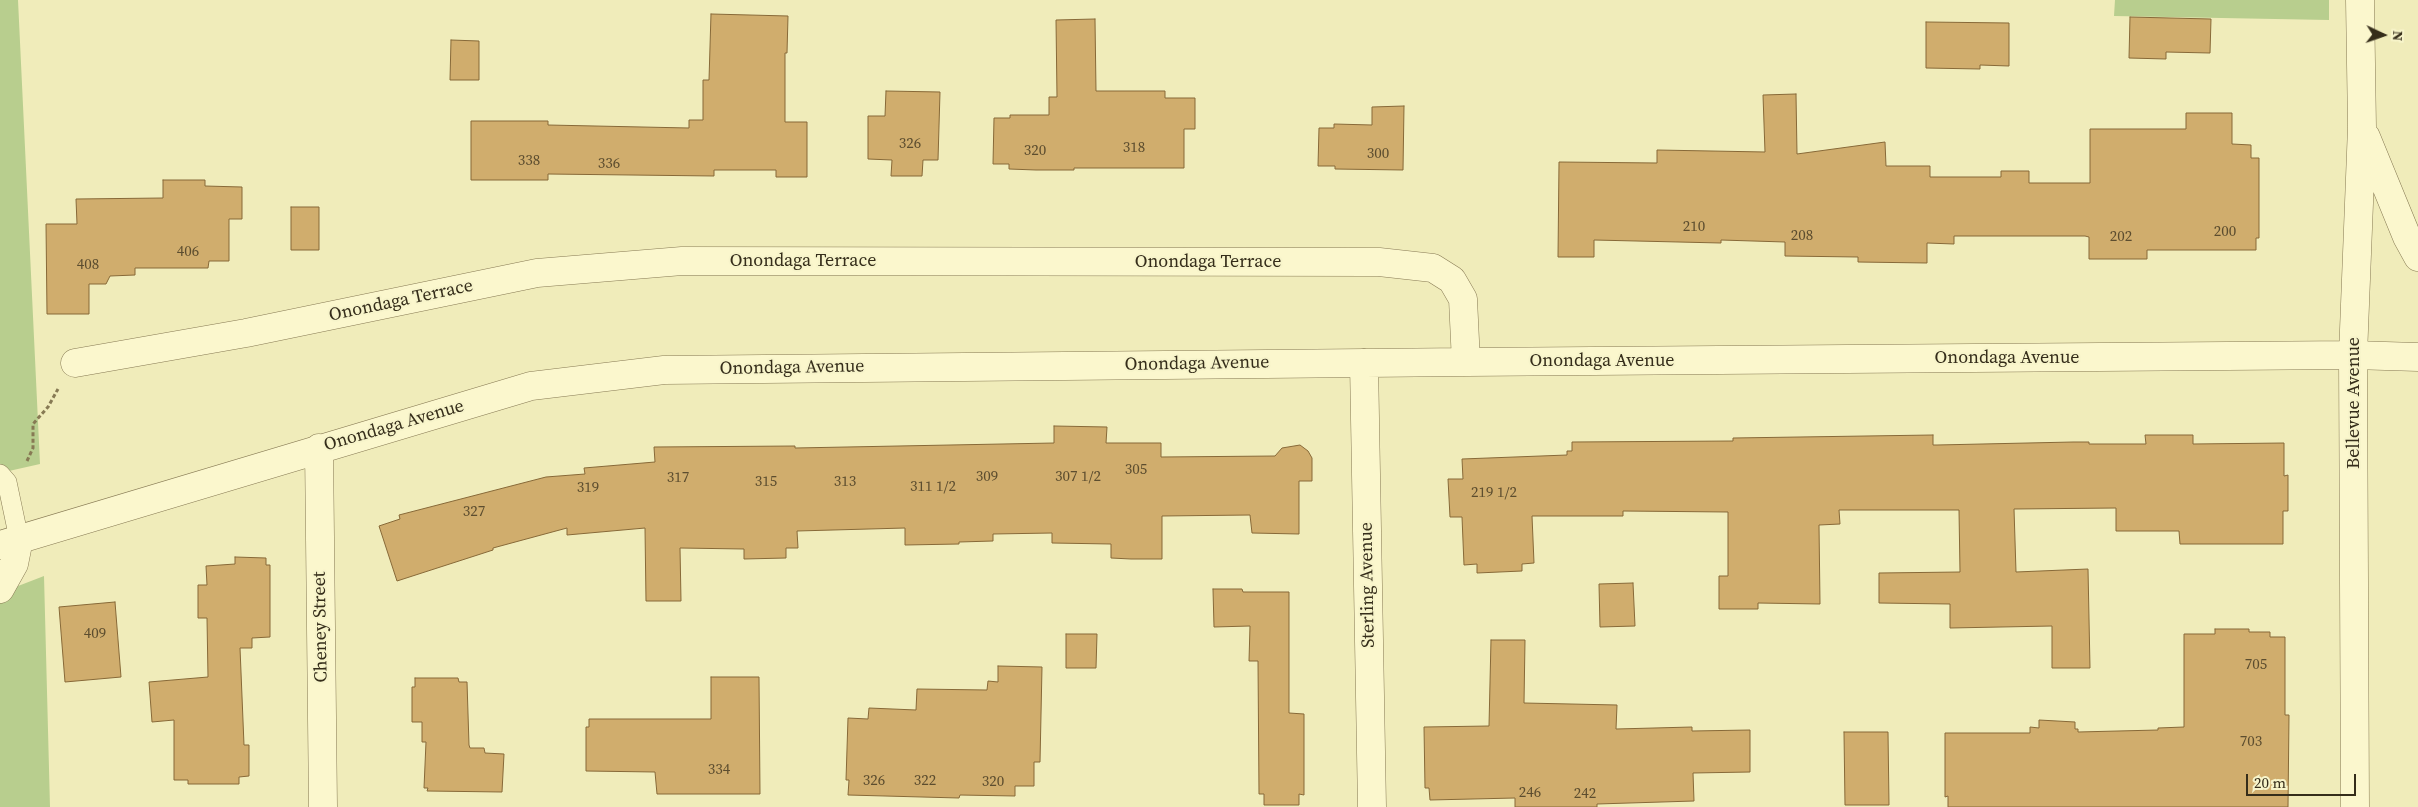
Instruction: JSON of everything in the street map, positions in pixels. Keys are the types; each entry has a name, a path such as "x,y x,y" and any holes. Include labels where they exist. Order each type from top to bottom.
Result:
{"street":[{"name":"Bellevue Avenue","path":"2355,807 2353,355 2362,127 2360,0"},
{"path":"2362,127 2407,237 2418,257"},
{"name":"Onondaga Terrace","path":"74,363 246,333 537,273 682,261 1379,262 1433,268 1452,280 1463,299 1466,362"},
{"name":"Onondaga Avenue","path":"10,542 319,448 532,386 664,370 1364,362 2353,355 2418,357"},
{"name":"Sterling Avenue","path":"1364,362 1372,807"},
{"name":"Cheney Street","path":"319,448 324,807"},
{"path":"0,589 14,564 10,542"}],"lane":[{"path":"4,478 10,542"}],"path":[{"path":"4,478 26,462 33,448 33,424 48,407 74,363"}],"green space":[{"path":"0,0 18,0 40,464 0,473"},
{"path":"2115,0 2329,0 2329,20 2114,16"},
{"path":"44,576 50,807 0,807 0,593"}],"building":[{"path":"711,14 788,16 787,53 785,53 785,122 807,122 807,177 776,177 776,170 714,170 714,176 548,174 548,180 471,180 471,121 548,121 548,125 689,128 689,120 703,120 703,80 709,80"},
{"path":"2130,17 2211,19 2210,53 2166,52 2166,59 2129,58"},
{"path":"1095,19 1096,91 1165,91 1165,98 1195,98 1195,129 1184,129 1184,168 1036,170 1009,169 1009,164 993,164 994,118 1010,118 1010,115 1049,115 1049,97 1057,97 1056,20"},
{"path":"1926,22 2009,23 2009,66 1980,65 1980,69 1926,68"},
{"path":"451,40 479,41 479,80 450,80"},
{"path":"886,91 940,92 938,160 923,160 922,176 891,176 892,160 868,159 868,116 885,116"},
{"path":"1796,94 1797,154 1885,142 1886,166 1930,166 1930,177 2001,177 2001,171 2029,171 2029,183 2090,183 2090,129 2186,129 2186,113 2232,113 2232,144 2251,145 2251,158 2259,158 2259,238 2256,238 2256,250 2147,250 2147,259 2089,259 2089,237 2085,236 1954,236 1954,244 1927,243 1927,263 1858,262 1858,257 1785,256 1785,242 1721,240 1721,243 1594,240 1594,257 1558,257 1559,162 1657,163 1657,150 1765,152 1763,95"},
{"path":"1404,106 1403,170 1335,169 1335,166 1318,166 1319,128 1334,128 1334,124 1372,125 1372,107"},
{"path":"163,180 205,180 205,186 242,187 242,219 229,219 229,261 209,261 208,268 135,268 135,275 110,276 106,284 89,284 89,314 47,314 46,224 77,224 76,199 163,198"},
{"path":"291,207 319,207 319,250 291,250"},
{"path":"1054,426 1107,427 1106,443 1161,443 1161,457 1275,456 1282,448 1300,445 1308,451 1312,458 1312,481 1299,481 1299,534 1252,533 1250,515 1162,516 1162,559 1131,559 1111,558 1111,544 1052,543 1052,533 993,534 993,541 905,545 905,528 797,531 798,548 786,548 786,558 744,559 744,549 680,548 681,601 646,601 645,528 567,535 567,528 493,548 493,550 397,581 379,526 400,519 399,515 546,477 585,474 584,468 655,462 654,447 795,446 795,448 1054,443"},
{"path":"1933,435 1933,445 2073,442 2089,442 2089,444 2146,444 2145,435 2193,435 2193,444 2284,443 2284,476 2288,475 2288,511 2283,511 2283,544 2180,544 2179,531 2116,531 2116,508 2014,509 2016,572 2088,569 2090,668 2052,668 2052,626 1950,628 1950,604 1879,603 1879,573 1960,572 1959,510 1839,510 1840,524 1819,525 1820,604 1758,603 1758,609 1719,609 1719,576 1728,576 1728,512 1623,511 1623,516 1532,516 1534,563 1522,564 1522,571 1477,573 1477,564 1464,565 1462,517 1450,517 1448,479 1463,479 1462,459 1567,455 1567,451 1572,451 1572,442 1733,441 1733,438"},
{"path":"235,557 266,558 266,565 270,565 270,637 252,638 252,648 240,648 244,745 249,745 249,776 239,777 239,784 188,784 188,780 174,780 174,720 152,722 149,682 208,677 207,618 198,618 198,585 207,585 206,566 235,564"},
{"path":"1633,583 1635,626 1600,627 1599,584"},
{"path":"1213,589 1242,589 1243,592 1289,592 1289,713 1304,714 1304,795 1299,794 1299,805 1264,805 1264,794 1259,794 1258,661 1249,661 1250,626 1214,627"},
{"path":"115,602 121,677 65,682 59,607"},
{"path":"2215,629 2249,629 2249,632 2270,632 2270,637 2285,637 2285,715 2289,715 2288,807 1948,807 1948,796 1945,797 1945,733 2030,733 2030,727 2039,728 2039,720 2075,722 2075,729 2078,729 2078,732 2158,730 2158,728 2184,727 2184,634 2215,634"},
{"path":"1066,634 1097,634 1096,668 1066,668"},
{"path":"1491,640 1525,640 1524,703 1617,705 1616,729 1692,727 1692,731 1750,730 1750,772 1693,773 1694,801 1597,804 1597,807 1515,807 1515,798 1430,800 1429,788 1425,788 1424,727 1489,726"},
{"path":"998,666 1042,667 1040,762 1034,762 1034,786 1015,786 1015,796 960,795 959,798 848,795 849,780 846,780 848,718 868,719 869,708 916,710 917,689 987,690 988,681 998,682"},
{"path":"711,677 759,677 760,794 657,794 655,772 586,771 586,727 589,727 589,719 711,719"},
{"path":"415,678 458,678 459,682 467,682 469,745 470,748 484,748 485,753 504,754 502,792 427,791 428,788 424,788 426,742 422,742 422,722 412,722 412,687 415,687"},
{"path":"1844,732 1888,732 1889,805 1845,805"}]}
